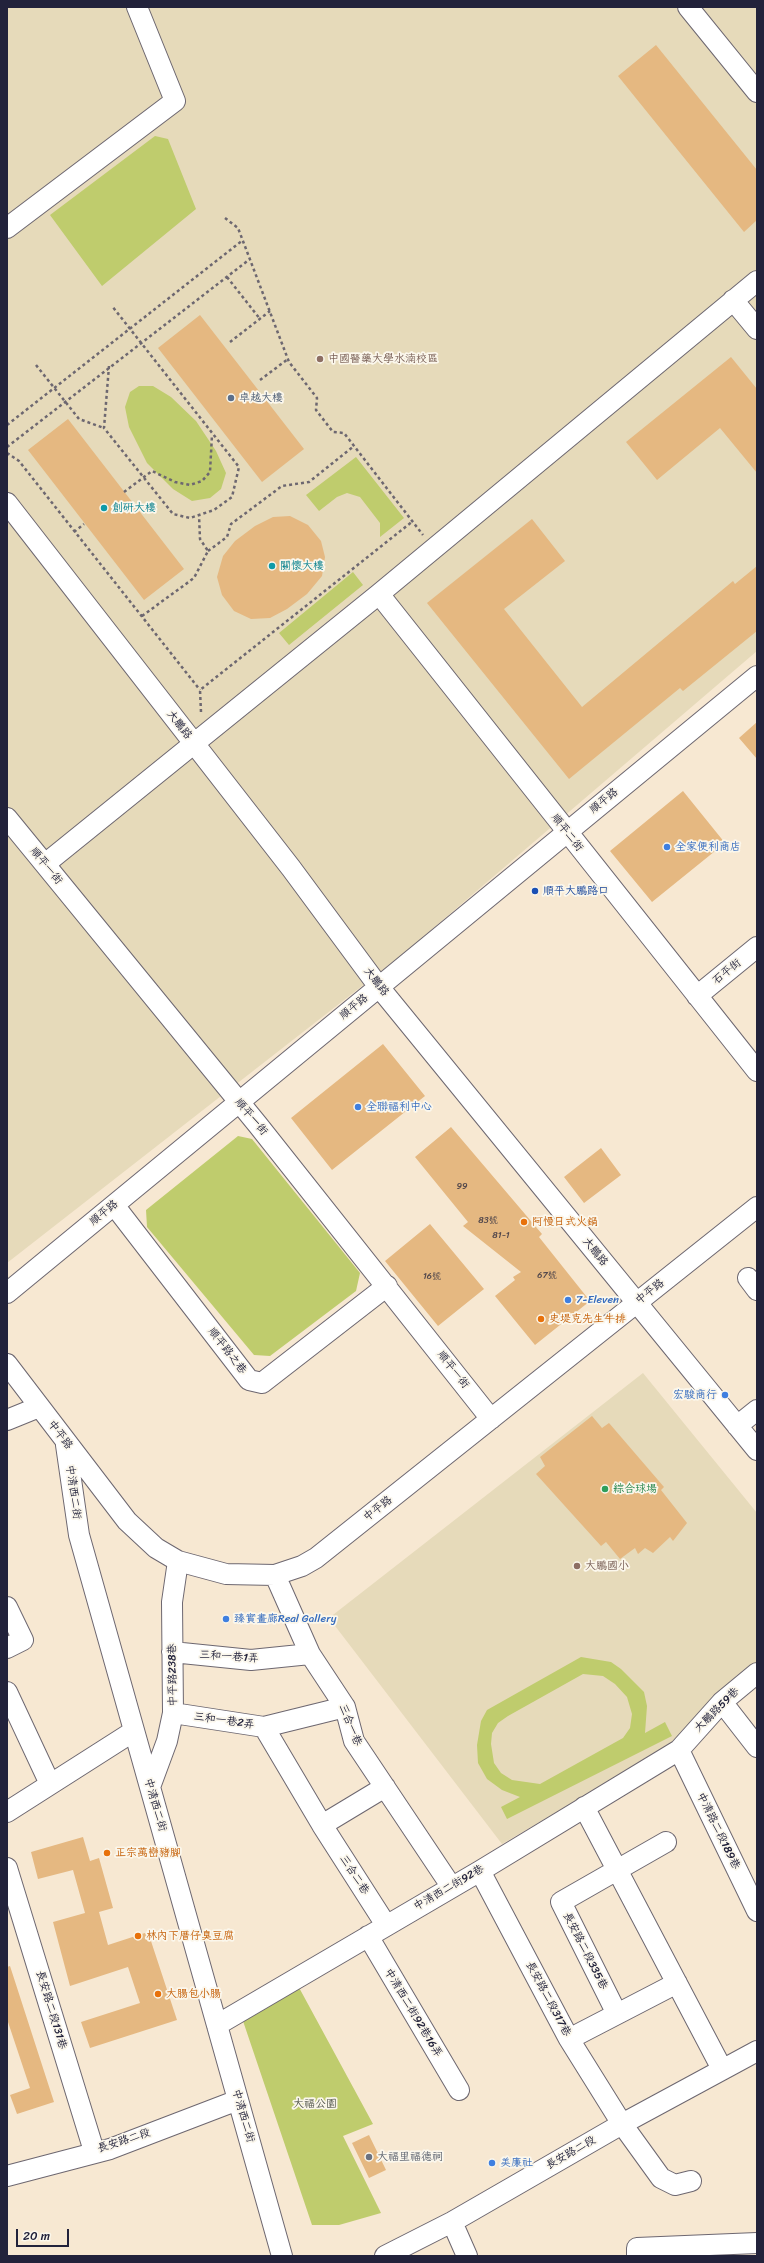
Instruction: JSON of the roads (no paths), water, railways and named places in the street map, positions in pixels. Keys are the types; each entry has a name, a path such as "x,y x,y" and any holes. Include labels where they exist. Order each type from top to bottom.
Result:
{"street":[{"path":"7,228 175,101 137,7"},
{"path":"688,7 757,92"},
{"path":"45,864 379,594 757,281"},
{"path":"733,300 757,330"},
{"name":"大鵬路","path":"7,503 291,868 379,987 757,1450"},
{"name":"順平二街","path":"379,594 566,833 757,1071"},
{"name":"順平路","path":"7,1293 757,676"},
{"name":"順平一街","path":"7,818 239,1102 387,1286 491,1419"},
{"name":"石平街","path":"697,996 757,947"},
{"name":"順平路之巷","path":"114,1205 249,1380 262,1383 387,1286"},
{"name":"中平路","path":"7,1364 127,1522 156,1548 178,1561 226,1574 275,1575 302,1566 316,1558 757,1207"},
{"path":"7,1420 39,1407"},
{"path":"737,1426 757,1410"},
{"name":"中清西二街","path":"66,1443 79,1535 282,2256"},
{"name":"中平路238巷","path":"150,1787 167,1741 174,1714 172,1602 178,1561"},
{"name":"三合一巷","path":"275,1575 310,1654 345,1707 354,1741 451,1886"},
{"path":"7,1607 23,1640 7,1648"},
{"name":"三和一巷1弄","path":"172,1652 251,1660 310,1654"},
{"name":"大鵬路59巷","path":"680,1750 722,1702 757,1673"},
{"path":"7,1692 50,1784"},
{"path":"722,1702 757,1747"},
{"name":"三和一巷2弄","path":"174,1714 264,1727 345,1707"},
{"name":"三合二巷","path":"264,1727 322,1825 386,1925"},
{"path":"8,1808 50,1784 134,1731"},
{"name":"中清西二街92巷","path":"217,2025 451,1886 480,1871 680,1750"},
{"name":"中清路二段189巷","path":"680,1750 757,1911"},
{"path":"322,1825 385,1787"},
{"path":"584,1807 722,2069"},
{"name":"長安路二段335巷","path":"617,2014 561,1902 666,1842"},
{"name":"長安路二段131巷","path":"7,1868 94,2151"},
{"name":"長安路二段317巷","path":"480,1871 569,2039 622,2124 661,2178 675,2185 691,2181"},
{"name":"中清西二街92巷16弄","path":"368,1936 459,2090"},
{"path":"569,2039 677,1984"},
{"name":"長安路二段","path":"385,2256 452,2222 622,2124 757,2051"},
{"name":"長安路二段","path":"7,2176 94,2151 110,2148 238,2100"},
{"path":"452,2222 467,2256"},
{"path":"637,2256 637,2248 757,2243"}],"place":[{"name":"中國醫藥大學水湳校區","path":"320,359"},
{"name":"卓越大樓","path":"231,398"},
{"name":"創研大樓","path":"104,508"},
{"name":"關懷大樓","path":"272,566"},
{"name":"全家便利商店","path":"667,847"},
{"name":"順平大鵬路口","path":"535,891"},
{"name":"全聯福利中心","path":"358,1107"},
{"name":"阿慢日式火鍋","path":"524,1222"},
{"name":"7-Eleven","path":"568,1300"},
{"name":"史堤克先生牛排","path":"541,1319"},
{"name":"宏駿商行","path":"725,1395"},
{"name":"綜合球場","path":"605,1489"},
{"name":"大鵬國小","path":"577,1566"},
{"name":"臻實畫廊Real Gallery","path":"226,1619"},
{"name":"正宗萬巒豬腳","path":"107,1853"},
{"name":"林內下厝仔臭豆腐","path":"138,1936"},
{"name":"大腸包小腸","path":"158,1994"},
{"name":"大福里福德祠","path":"369,2157"},
{"name":"美廉社","path":"492,2163"}],"park label":[{"name":"大福公園","path":"315,2104"}]}
